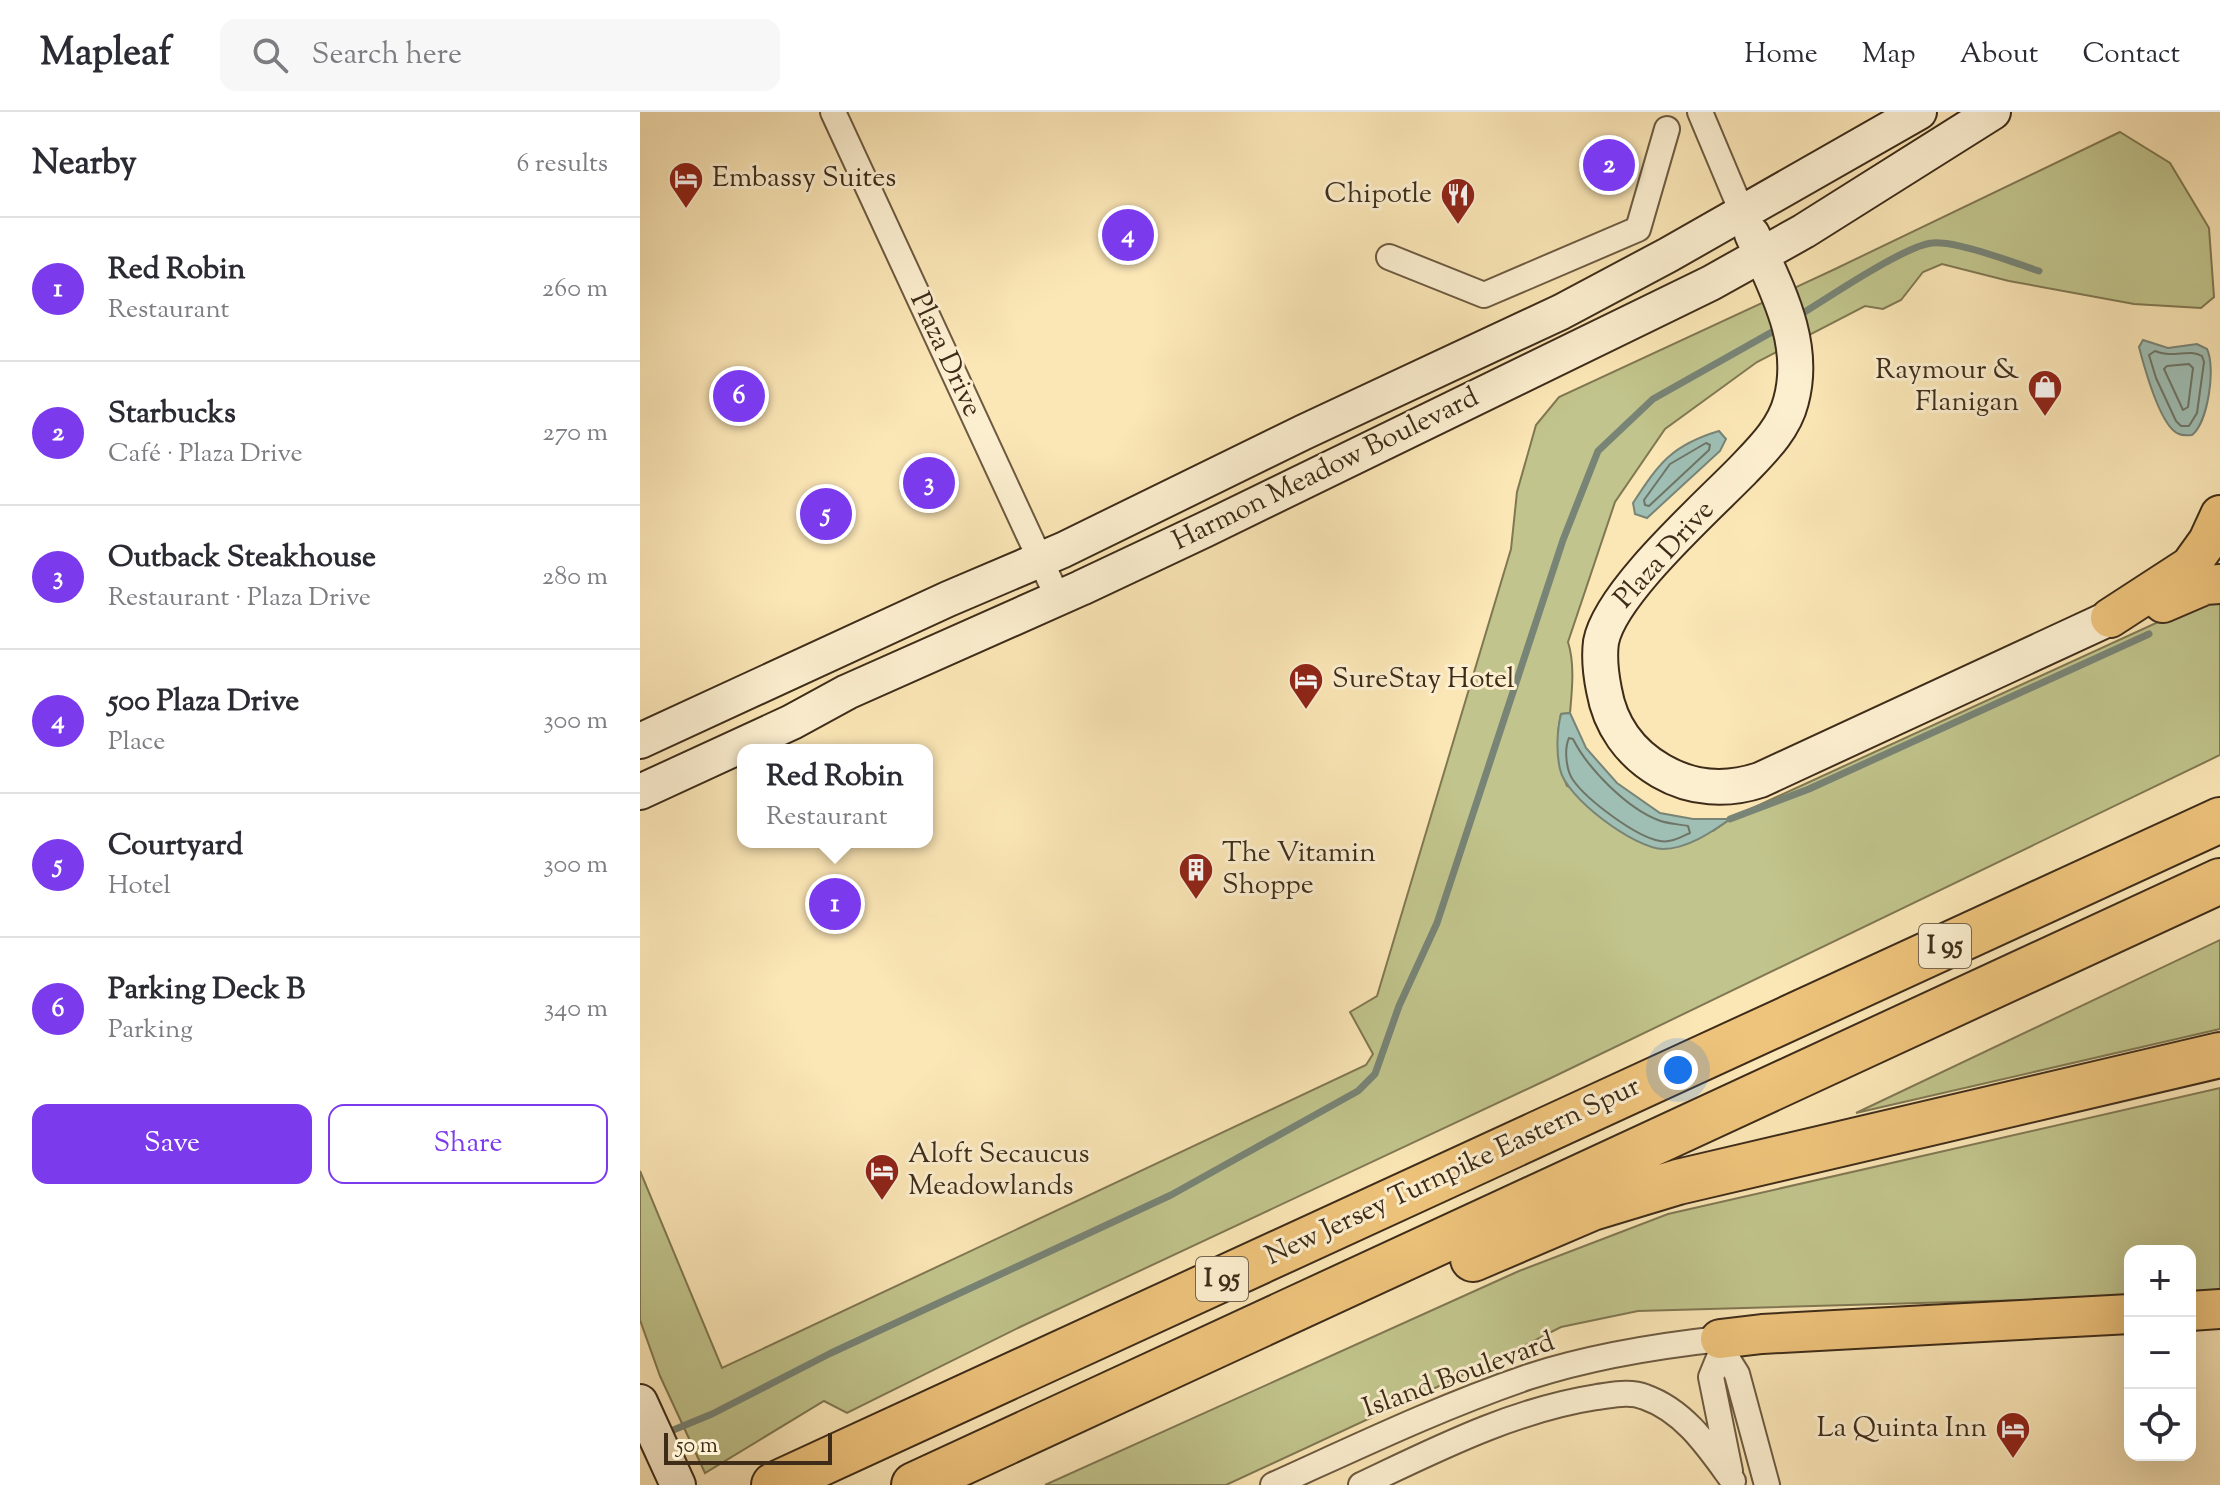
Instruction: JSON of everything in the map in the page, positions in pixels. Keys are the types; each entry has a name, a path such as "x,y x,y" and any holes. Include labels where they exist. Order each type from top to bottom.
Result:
{"highway":[{"name":"New Jersey Turnpike Eastern Spur","path":"774,1485 2220,820"},
{"name":"New Jersey Turnpike Eastern Spur","path":"914,1485 2220,881"},
{"path":"1327,1294 1475,1258 1592,1208 1678,1182 2220,1055"}],"main road":[{"path":"2110,618 2190,566 2208,541 2220,515"},
{"path":"2110,618 2175,599 2205,585 2220,584"},
{"path":"2196,1311 2220,1309"},
{"path":"1721,1344 1762,1334 2124,1314"}],"street":[{"name":"Plaza Drive","path":"833,112 1058,598"},
{"name":"Plaza Drive","path":"1700,112 1793,332 1797,355 1791,402 1784,421 1760,452 1616,605 1606,626 1601,643 1605,699 1625,741 1642,759 1663,772 1715,788 1740,787 2110,618"},
{"name":"Harmon Meadow Boulevard","path":"640,741 1040,560 1561,312 1668,255 1919,112"},
{"name":"Harmon Meadow Boulevard","path":"744,744 847,692 1204,530 1762,256 1993,112"},
{"path":"1389,257 1484,295 1638,229 1667,129"},
{"name":"Harmon Meadow Boulevard","path":"640,792 737,747"},
{"name":"Island Boulevard","path":"1273,1485 1443,1410 1529,1377 1673,1344 1721,1344"},
{"path":"1721,1344 1711,1377 1733,1483"},
{"path":"1721,1344 1737,1374 1767,1485"},
{"name":"Island Boulevard","path":"1361,1485 1468,1435 1507,1421 1581,1400 1622,1394 1644,1396 1668,1408 1688,1424 1733,1483"},
{"path":"640,1402 678,1485"}],"green space":[{"path":"2120,132 2170,163 2209,228 2214,297 2201,308 2134,304 2009,281 1942,264 1923,272 1901,300 1883,309 1865,306 1757,362 1665,429 1615,502 1568,642 1572,695 1570,713 1561,714 1559,759 1567,786 1713,831 1735,816 2204,601 2220,601 2220,755 1553,1077 1020,1327 847,1413 824,1401 705,1473 660,1376 640,1320 640,1171 722,1368 1366,1065 1373,1054 1350,1012 1377,996 1511,549 1517,492 1536,425 1559,397"},
{"path":"2220,940 2220,1029 1856,1113"},
{"path":"2220,1088 2220,1293 2196,1294 2196,1245 2124,1245 2124,1297 1638,1311 1561,1327 1226,1485 1045,1485 1519,1271 1668,1214"}],"water":[{"path":"2143,340 2168,348 2197,344 2207,349 2211,369 2209,394 2202,419 2192,435 2181,435 2165,420 2139,347"},
{"path":"1719,431 1726,439 1720,451 1647,518 1635,514 1633,503 1668,457 1689,443"},
{"path":"1570,713 1586,748 1617,783 1660,813 1693,819 1730,819 1699,839 1663,849 1651,847 1619,831 1587,807 1574,793 1560,769 1558,734 1561,714"}],"waterway":[{"path":"1797,317 1884,263 1932,243 1970,248 2039,271"},
{"path":"666,1433 712,1414 831,1353 1171,1195 1358,1091 1375,1074 1399,1006 1437,923 1563,540 1598,451 1653,399 1779,328"},
{"path":"1730,819 1809,789 2149,634"}],"place":[{"name":"Starbucks","path":"1609,165"},
{"name":"Embassy Suites","path":"686,210"},
{"name":"Chipotle","path":"1458,226"},
{"name":"500 Plaza Drive","path":"1128,235"},
{"name":"Parking Deck B","path":"739,396"},
{"name":"Raymour & Flanigan","path":"2045,418"},
{"name":"Outback Steakhouse","path":"929,483"},
{"name":"Courtyard","path":"826,514"},
{"name":"SureStay Hotel","path":"1306,711"},
{"name":"The Vitamin Shoppe","path":"1196,901"},
{"name":"Red Robin","path":"835,904"},
{"name":"Aloft Secaucus Meadowlands","path":"882,1202"},
{"name":"La Quinta Inn","path":"2013,1460"}]}
